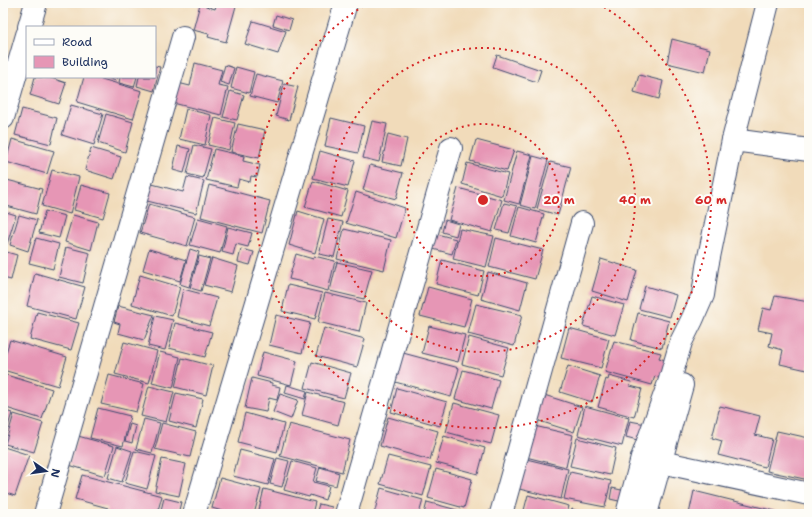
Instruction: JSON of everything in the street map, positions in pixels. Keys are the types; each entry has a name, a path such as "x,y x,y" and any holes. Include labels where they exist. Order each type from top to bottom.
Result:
{"street":[{"path":"29,26 36,3"},
{"path":"194,514 346,3"},
{"path":"646,514 651,460 669,383 681,342 703,295 707,267 733,140 768,3"},
{"path":"45,514 182,37"},
{"path":"3,118 26,38"},
{"path":"733,140 809,150"},
{"path":"346,514 451,148"},
{"path":"501,514 582,223"},
{"path":"651,460 809,494"},
{"path":"626,514 651,460"}],"building":[{"path":"217,3 236,6 226,42 208,37 209,34 193,30 200,4 215,9"},
{"path":"276,15 292,20 289,30 273,25"},
{"path":"253,21 286,31 278,54 245,44"},
{"path":"672,39 710,49 705,72 667,63"},
{"path":"497,55 541,70 537,82 493,67"},
{"path":"195,63 222,70 218,85 228,87 221,115 173,103 178,83 190,86"},
{"path":"225,65 234,68 229,85 220,82"},
{"path":"156,66 160,67 154,91 137,86 139,78 156,78"},
{"path":"236,67 254,72 249,93 231,88"},
{"path":"256,74 283,81 277,103 250,96"},
{"path":"639,75 663,81 659,99 634,92"},
{"path":"35,78 51,78 66,83 59,104 30,95"},
{"path":"84,78 98,78 142,91 133,119 77,102"},
{"path":"107,78 118,78 116,81"},
{"path":"120,78 137,78 134,87 119,83"},
{"path":"284,84 298,87 289,120 276,116"},
{"path":"230,91 244,95 237,120 223,117"},
{"path":"71,105 103,114 94,145 62,135"},
{"path":"22,109 57,118 51,144 15,135"},
{"path":"186,109 211,115 205,145 179,139"},
{"path":"106,114 133,122 125,152 98,143"},
{"path":"215,118 235,123 229,150 208,145"},
{"path":"331,118 364,126 358,153 325,146"},
{"path":"372,121 387,124 379,162 363,158"},
{"path":"238,124 265,130 259,158 231,152"},
{"path":"388,134 407,139 401,166 382,162"},
{"path":"12,139 54,151 47,174 6,162"},
{"path":"476,140 514,150 507,171 470,161"},
{"path":"194,145 211,149 203,178 187,174"},
{"path":"178,146 190,149 184,173 173,170"},
{"path":"91,148 121,157 114,179 85,170"},
{"path":"214,149 244,156 243,161 260,165 257,177 251,176 250,182 239,179 237,187 206,180"},
{"path":"320,151 355,161 348,187 313,178"},
{"path":"517,151 532,155 519,204 504,200"},
{"path":"533,156 548,160 535,209 520,205"},
{"path":"550,162 571,167 558,215 537,209"},
{"path":"467,163 508,174 502,196 462,184"},
{"path":"370,165 403,173 396,199 363,190"},
{"path":"52,170 79,177 70,214 42,206"},
{"path":"187,177 204,181 196,213 147,201 152,184 183,192"},
{"path":"3,179 42,189 36,214 3,205"},
{"path":"313,181 348,191 341,217 305,207"},
{"path":"81,185 110,193 103,218 74,210"},
{"path":"209,185 270,201 262,233 201,217"},
{"path":"458,188 502,200 492,232 449,220"},
{"path":"356,192 405,208 396,238 346,223"},
{"path":"504,203 517,206 509,233 496,230"},
{"path":"149,204 195,217 187,246 140,233"},
{"path":"519,207 544,214 536,243 511,236"},
{"path":"3,211 16,215 7,244 3,243"},
{"path":"45,211 65,216 59,238 39,233"},
{"path":"298,211 324,219 315,253 289,245"},
{"path":"19,215 37,220 28,251 10,245"},
{"path":"73,215 98,222 91,250 65,242"},
{"path":"198,218 227,226 220,253 190,245"},
{"path":"328,219 343,222 334,257 319,254"},
{"path":"445,220 459,224 456,236 442,232"},
{"path":"228,227 252,233 248,247 236,244 233,255 222,252"},
{"path":"344,229 391,240 384,270 337,259"},
{"path":"460,229 494,236 486,267 453,259"},
{"path":"437,234 456,239 452,254 433,249"},
{"path":"36,238 59,244 53,269 29,263"},
{"path":"496,238 543,250 535,279 489,267"},
{"path":"66,247 90,253 83,283 59,277"},
{"path":"149,249 186,260 180,281 143,270"},
{"path":"190,249 199,252 189,287 180,284"},
{"path":"241,249 254,252 250,265 238,262"},
{"path":"3,251 17,255 11,280 3,278"},
{"path":"296,254 313,259 314,256 335,261 328,291 306,285 307,283 289,279"},
{"path":"199,256 210,259 201,291 190,288"},
{"path":"212,258 238,266 231,292 204,285"},
{"path":"601,259 637,270 628,302 592,291"},
{"path":"442,260 484,271 478,295 436,284"},
{"path":"337,262 372,270 364,299 330,291"},
{"path":"488,272 527,283 520,310 481,299"},
{"path":"35,273 85,287 76,319 27,306"},
{"path":"140,275 180,287 172,316 132,304"},
{"path":"288,285 322,293 315,319 282,311"},
{"path":"645,286 676,295 670,317 639,309"},
{"path":"428,287 472,299 464,327 420,316"},
{"path":"183,289 217,298 209,326 177,317"},
{"path":"325,293 366,303 359,332 318,322"},
{"path":"592,296 624,305 615,335 583,326"},
{"path":"775,296 809,302 809,359 807,370 780,364 783,350 769,346 772,333 758,330 763,308 771,310"},
{"path":"476,304 522,315 514,346 468,334"},
{"path":"118,306 154,315 144,340 118,333 120,324 114,322"},
{"path":"37,312 79,323 71,350 30,339"},
{"path":"638,313 669,321 662,348 631,340"},
{"path":"276,315 310,323 302,353 269,345"},
{"path":"155,316 173,320 165,350 148,346"},
{"path":"175,323 212,332 205,357 169,348"},
{"path":"429,326 465,335 458,362 422,353"},
{"path":"324,328 365,339 357,367 316,356"},
{"path":"569,328 609,339 601,368 561,358"},
{"path":"469,337 509,348 501,375 462,364"},
{"path":"10,340 67,357 58,386 3,370 3,362"},
{"path":"614,341 661,353 659,358 671,362 666,380 655,376 652,385 605,372"},
{"path":"124,342 157,351 149,383 115,374"},
{"path":"160,352 180,357 173,388 152,383"},
{"path":"263,352 297,361 291,385 257,376"},
{"path":"403,353 459,368 451,397 395,382"},
{"path":"182,358 213,366 206,395 175,387"},
{"path":"312,362 351,373 344,398 305,388"},
{"path":"568,366 600,376 592,402 560,392"},
{"path":"463,370 499,380 491,409 455,399"},
{"path":"3,374 52,389 42,419 3,407"},
{"path":"109,375 144,384 136,412 101,404"},
{"path":"609,376 631,382 630,386 642,389 634,417 598,407 606,379 608,380"},
{"path":"252,378 272,383 272,385 280,387 277,400 269,398 266,412 245,408"},
{"path":"287,385 307,391 305,399 285,393"},
{"path":"149,386 174,392 166,422 141,416"},
{"path":"397,388 447,402 440,426 391,412"},
{"path":"308,392 344,402 338,425 302,415"},
{"path":"176,393 203,399 196,428 169,421"},
{"path":"280,394 298,400 291,419 273,412"},
{"path":"541,394 582,407 574,432 533,419"},
{"path":"454,403 499,415 491,444 446,432"},
{"path":"585,406 629,418 622,446 578,435"},
{"path":"720,406 760,416 755,435 772,439 765,467 718,455 722,441 712,438"},
{"path":"98,408 130,416 123,446 90,438"},
{"path":"3,410 12,413 3,443"},
{"path":"245,413 284,424 277,452 238,442"},
{"path":"14,414 43,423 34,452 5,444"},
{"path":"388,417 438,431 430,460 380,446"},
{"path":"144,419 160,423 152,453 136,449"},
{"path":"630,421 646,424 641,441 626,437"},
{"path":"162,423 196,432 190,457 155,449"},
{"path":"130,424 136,426 132,443 125,441"},
{"path":"289,424 350,440 342,472 280,456"},
{"path":"530,425 573,435 566,467 522,456"},
{"path":"777,431 809,438 809,480 767,471"},
{"path":"78,436 114,446 105,476 69,465"},
{"path":"444,436 485,448 478,474 436,463"},
{"path":"577,438 616,448 610,475 570,466"},
{"path":"117,446 132,451 122,482 108,478"},
{"path":"4,447 29,455 15,496 3,492"},
{"path":"240,450 275,459 268,485 233,476"},
{"path":"134,451 156,456 147,489 125,483"},
{"path":"388,456 431,467 423,496 380,484"},
{"path":"277,458 289,461 282,487 270,484"},
{"path":"522,458 568,469 561,499 515,488"},
{"path":"162,459 186,464 179,496 155,491"},
{"path":"292,461 317,468 313,482 329,486 325,500 310,495 309,497 284,490"},
{"path":"320,467 339,473 336,486 316,481"},
{"path":"436,469 472,479 464,508 428,498"},
{"path":"570,472 611,481 605,507 564,499"},
{"path":"82,475 162,496 157,514 106,514 108,508 75,499"},
{"path":"220,478 261,489 254,514 232,514 212,508"},
{"path":"381,488 423,500 419,514 374,514"},
{"path":"612,488 626,491 623,502 610,499"},
{"path":"264,489 315,502 312,514 258,514"},
{"path":"694,491 783,513 783,514 689,514"},
{"path":"528,495 569,506 567,514 523,514"},
{"path":"164,498 181,502 178,514 160,514"},
{"path":"427,502 461,511 460,514 424,514"},
{"path":"319,504 332,507 330,514 316,514"},
{"path":"572,509 586,514 570,514"}]}
